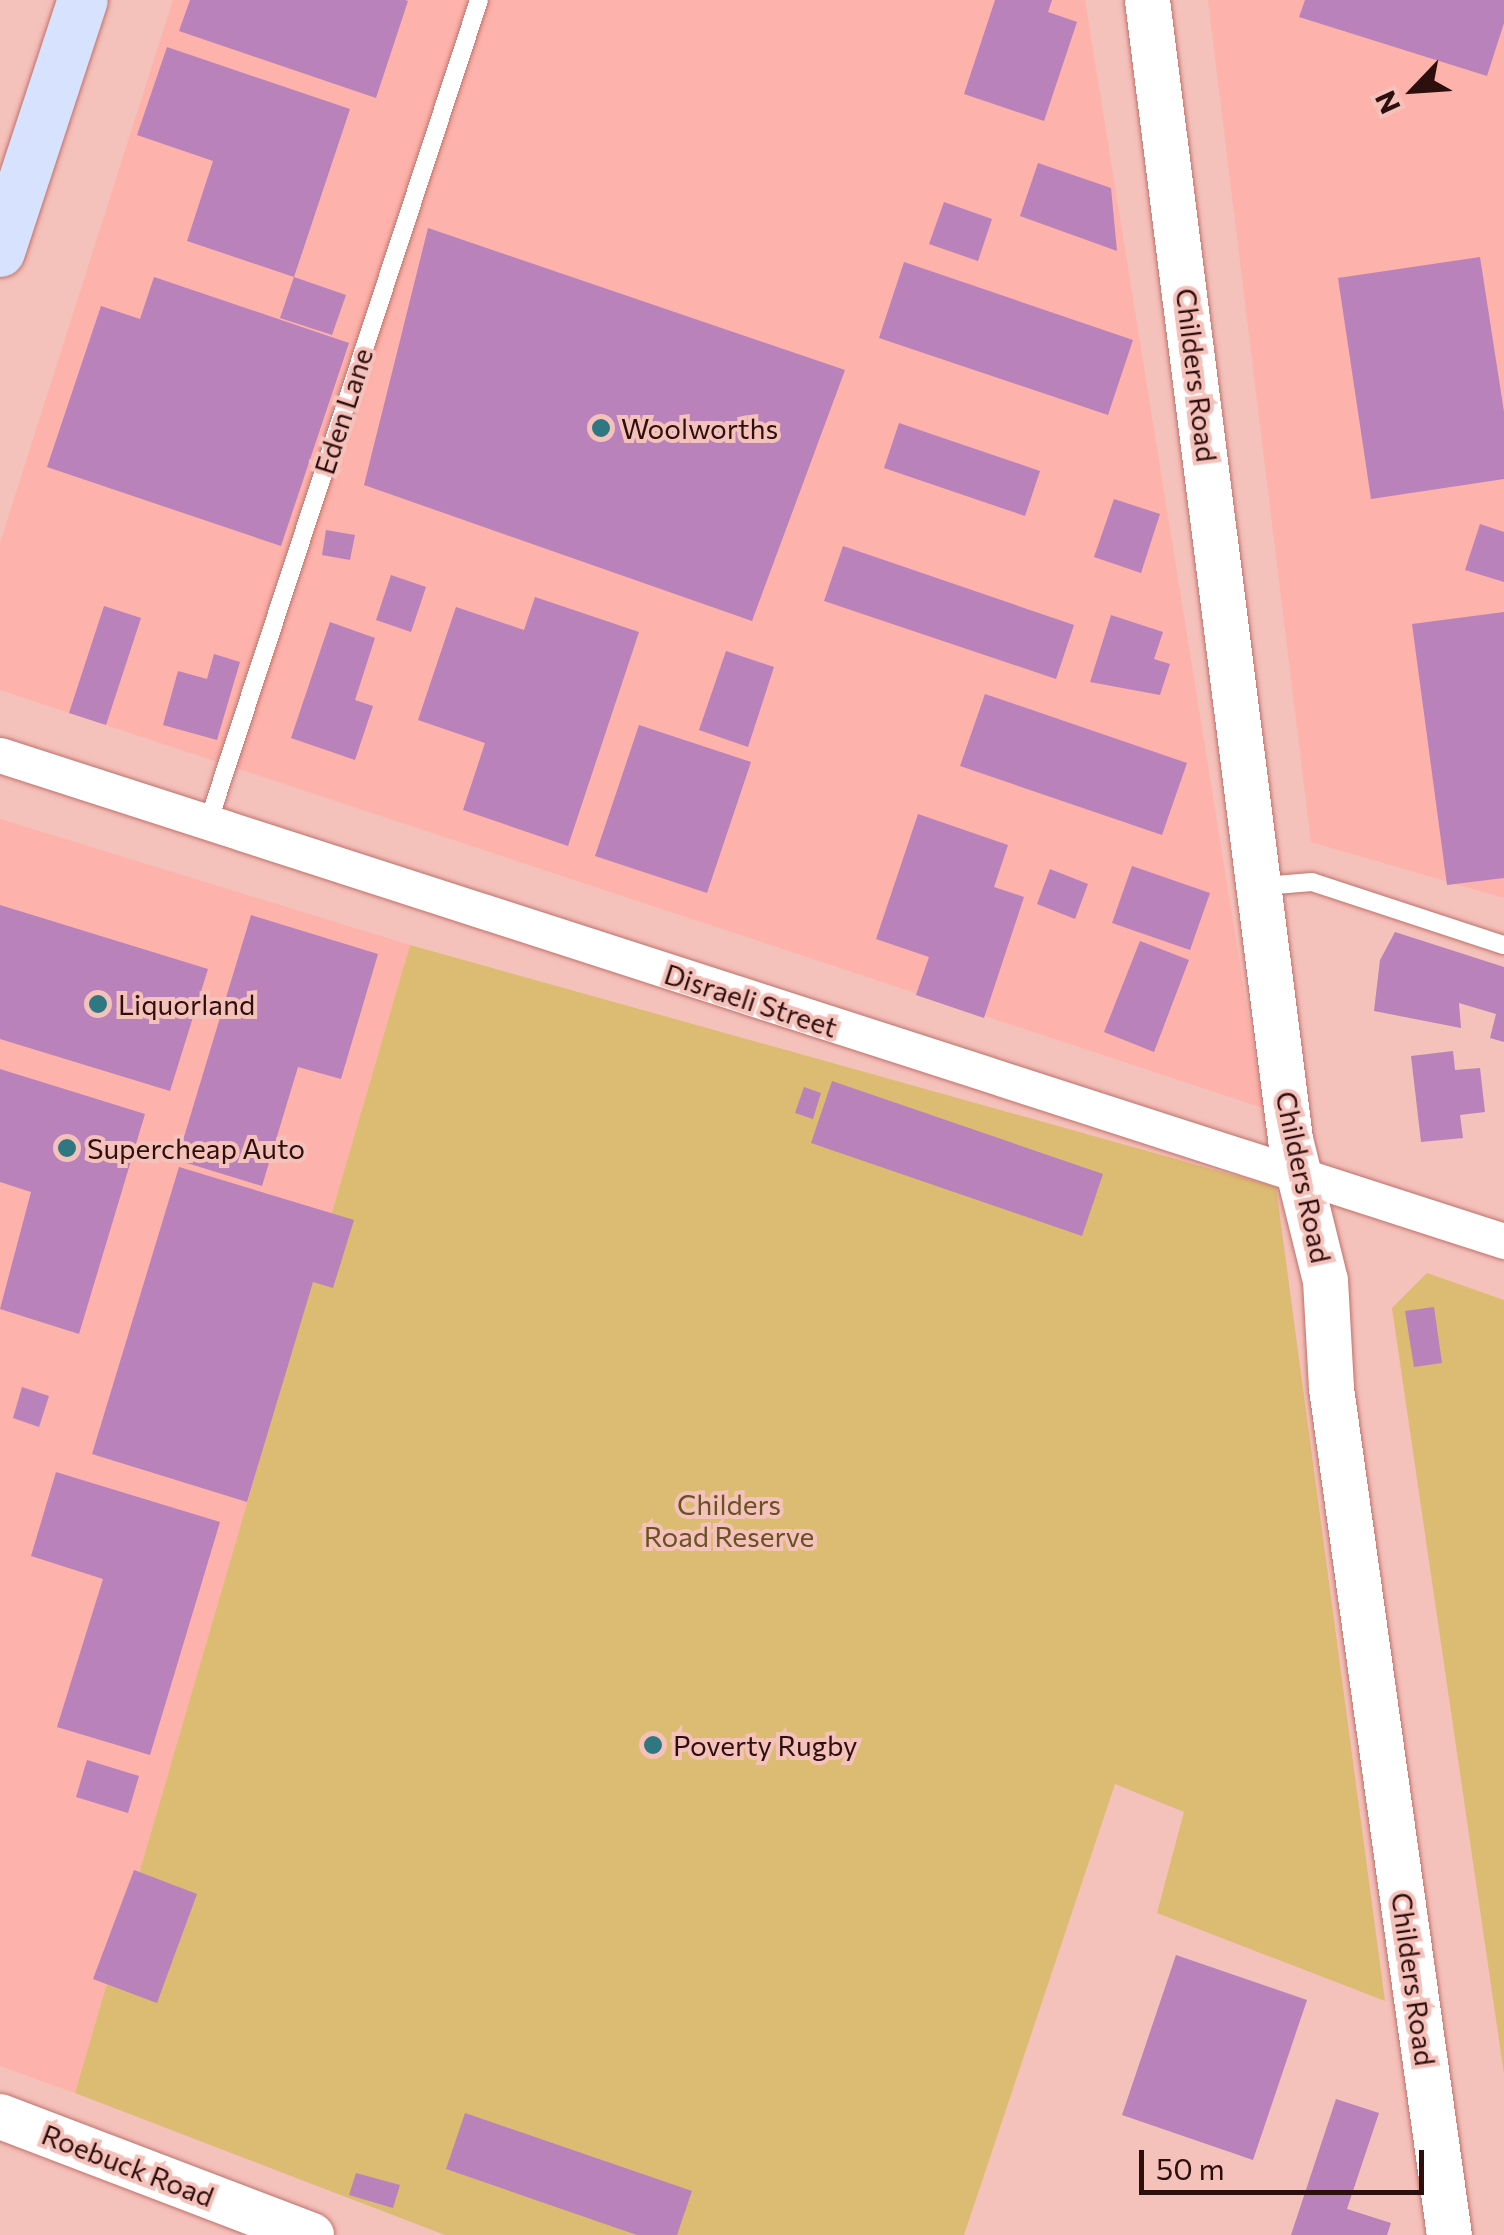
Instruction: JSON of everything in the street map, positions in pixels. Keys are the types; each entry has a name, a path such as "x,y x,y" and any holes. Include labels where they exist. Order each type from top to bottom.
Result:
{"main road":[{"path":"0,252 83,0"}],"street":[{"name":"Childers Road","path":"1148,0 1263,886 1290,1139 1305,1182 1449,2235"},
{"name":"Disraeli Street","path":"0,755 1305,1182 1504,1241"},
{"name":"Roebuck Road","path":"0,2116 311,2235"}],"lane":[{"name":"Eden Lane","path":"208,823 479,0"},
{"path":"1263,886 1312,882 1504,945"}],"shaded area":[{"path":"173,0 1085,0 1263,1108 0,690 0,543"},
{"path":"1208,0 1504,0 1504,898 1311,842"},
{"path":"0,819 410,945 75,2093 0,2066"}],"green space":[{"name":"Childers Road Reserve","path":"410,945 1276,1187 1385,2001 1157,1913 1184,1812 1115,1784 964,2235 445,2235 75,2093"},
{"path":"1427,1273 1504,1300 1504,2074 1392,1308"}],"building":[{"path":"190,0 408,1 376,98 179,31"},
{"path":"995,0 1052,0 1048,12 1077,22 1044,121 964,94"},
{"path":"1305,0 1504,0 1504,23 1487,76 1299,17"},
{"path":"167,47 350,109 294,277 187,241 213,161 137,135"},
{"path":"1038,163 1111,188 1117,251 1020,216"},
{"path":"944,202 992,219 978,261 929,244"},
{"name":"Woolworths","path":"428,228 845,370 752,621 364,485"},
{"path":"1480,257 1504,412 1504,479 1371,499 1338,278"},
{"path":"904,262 1133,340 1108,415 879,338"},
{"path":"154,277 349,343 281,546 47,467 101,306 140,319"},
{"path":"294,277 346,295 332,335 280,318"},
{"path":"899,423 1040,471 1025,516 884,468"},
{"path":"1114,499 1160,514 1141,573 1094,557"},
{"path":"1480,524 1504,532 1504,582 1465,570"},
{"path":"326,530 355,535 350,560 322,555"},
{"path":"843,546 1074,625 1056,679 824,601"},
{"path":"391,575 426,587 411,632 376,620"},
{"path":"535,597 639,632 568,846 463,810 485,743 418,720 456,607 524,630"},
{"path":"104,606 141,618 106,725 69,713"},
{"path":"1504,612 1504,878 1447,885 1412,624"},
{"path":"1111,615 1163,632 1154,659 1170,664 1160,695 1090,682"},
{"path":"330,622 375,638 355,700 373,706 355,760 291,738"},
{"path":"726,651 774,667 748,747 699,730"},
{"path":"214,654 240,662 217,740 163,725 178,671 207,679"},
{"path":"985,694 1187,763 1162,835 960,766"},
{"path":"639,725 751,762 707,893 595,856"},
{"path":"918,814 1008,845 994,887 1024,897 984,1018 916,995 929,957 876,939"},
{"path":"1132,866 1210,893 1190,950 1112,923"},
{"path":"1050,869 1088,884 1075,919 1037,904"},
{"name":"Liquorland","path":"0,905 208,969 170,1091 0,1039"},
{"path":"251,915 378,954 341,1079 298,1067 262,1186 177,1160"},
{"path":"1395,932 1504,967 1504,1042 1490,1038 1496,1014 1459,1003 1461,1028 1374,1011 1380,960"},
{"path":"1140,941 1189,960 1154,1052 1104,1032"},
{"path":"1453,1051 1455,1070 1480,1068 1485,1112 1460,1115 1463,1138 1421,1142 1411,1056"},
{"path":"0,1069 145,1114 79,1334 0,1309 31,1192 0,1182"},
{"path":"832,1081 1103,1174 1082,1236 811,1143"},
{"path":"804,1087 821,1093 813,1119 795,1113"},
{"path":"179,1167 354,1220 333,1288 313,1282 247,1502 92,1454"},
{"path":"1434,1307 1442,1363 1414,1367 1405,1311"},
{"path":"22,1387 49,1396 39,1427 13,1418"},
{"path":"56,1472 220,1522 150,1755 57,1727 103,1579 31,1556"},
{"path":"87,1760 139,1776 128,1813 76,1797"},
{"path":"134,1870 197,1894 157,2003 93,1979"},
{"path":"1176,1955 1307,2000 1253,2160 1122,2115"},
{"path":"1336,2099 1379,2113 1347,2209 1391,2223 1387,2235 1291,2235"},
{"path":"465,2113 692,2191 677,2235 637,2235 446,2169"},
{"path":"356,2173 400,2185 393,2208 349,2195"}],"place":[{"name":"Woolworths","path":"601,428"},
{"name":"Liquorland","path":"98,1004"},
{"name":"Supercheap Auto","path":"67,1148"},
{"name":"Poverty Rugby","path":"653,1745"}]}
